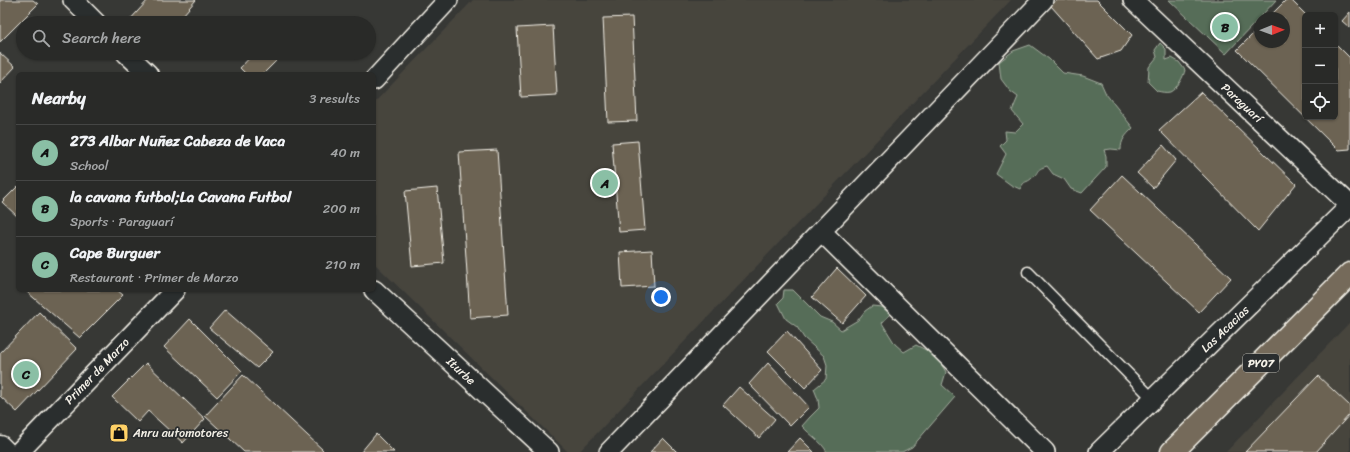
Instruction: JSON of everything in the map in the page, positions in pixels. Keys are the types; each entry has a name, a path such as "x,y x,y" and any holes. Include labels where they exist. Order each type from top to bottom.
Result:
{"highway":[{"name":"PY07","path":"1172,452 1350,274"}],"street":[{"path":"73,0 89,16"},
{"path":"376,78 448,0"},
{"path":"609,452 822,232 1043,0"},
{"name":"Paraguarí","path":"1133,0 1350,206"},
{"path":"133,60 146,72"},
{"name":"Las Acacias","path":"1099,452 1350,206"},
{"path":"822,232 1045,452"},
{"name":"Primer de Marzo","path":"19,452 173,292"},
{"name":"Iturbe","path":"376,292 549,452"},
{"path":"0,447 5,452"}],"lane":[{"path":"1028,272 1154,399"}],"shaded area":[{"path":"473,0 1011,0 579,452 568,452 376,265 376,101"},
{"path":"1350,322 1350,452 1226,452"}],"green space":[{"path":"1169,0 1276,0 1265,12 1254,12 1254,24 1226,54"},
{"path":"1160,43 1166,49 1166,60 1172,58 1179,62 1185,70 1180,82 1170,92 1157,91 1148,82 1149,67 1157,57 1155,50"},
{"path":"1030,45 1049,59 1063,73 1083,76 1101,83 1106,94 1133,128 1124,138 1121,150 1104,150 1106,156 1106,167 1082,193 1071,189 1064,179 1053,174 1047,166 1039,170 1030,180 1023,184 1020,189 1011,185 996,174 1006,154 1000,146 1006,140 1005,131 1015,132 1023,124 1012,111 1018,97 1010,91 1001,79 999,62 1013,51"},
{"path":"784,290 793,290 820,317 832,322 841,330 858,320 865,311 872,306 882,307 890,314 882,323 895,344 904,352 916,345 934,352 946,372 942,385 955,397 912,447 902,452 827,452 819,441 802,426 819,408 818,399 814,389 826,379 827,365 824,356 804,338 797,327 786,319 778,303 783,298"}],"building":[{"path":"0,0 33,0 38,4 26,16 16,16 16,26 0,42"},
{"path":"148,0 196,0 182,16 133,16"},
{"path":"1056,0 1097,0 1132,35 1121,51 1098,59 1051,6"},
{"path":"1286,0 1291,0 1303,12 1302,114 1237,50 1254,33 1254,48 1290,48 1290,12 1274,12"},
{"path":"1350,12 1350,28 1342,21"},
{"path":"632,17 637,121 608,122 603,18"},
{"path":"553,26 557,95 521,97 517,28"},
{"path":"1338,46 1350,58 1350,149 1338,150 1308,120 1338,120"},
{"path":"0,53 15,67 0,83"},
{"path":"247,60 277,60 265,72 244,72 240,68"},
{"path":"1201,92 1296,184 1258,231 1159,130"},
{"path":"638,141 645,230 619,232 612,143"},
{"path":"1163,145 1176,160 1153,188 1137,173"},
{"path":"497,150 508,315 470,318 459,152"},
{"path":"1122,175 1231,278 1199,312 1090,210"},
{"path":"16,188 16,215 2,202"},
{"path":"437,188 444,263 412,266 405,191"},
{"path":"652,250 654,286 622,288 620,252"},
{"path":"837,268 866,296 842,323 812,297"},
{"path":"27,292 119,292 123,295 80,338"},
{"path":"225,310 273,352 257,368 209,328"},
{"path":"39,312 77,349 17,412 0,396 0,353"},
{"path":"190,319 242,371 217,397 164,347"},
{"path":"787,331 822,370 805,388 768,351"},
{"path":"146,363 205,419 183,443 148,411 138,422 112,397"},
{"path":"768,363 809,407 790,426 749,384"},
{"path":"243,375 323,450 321,452 244,452 205,416"},
{"path":"1318,376 1350,406 1350,414 1316,452 1245,452"},
{"path":"739,387 775,419 759,438 723,405"},
{"path":"376,434 394,452 361,452"},
{"path":"663,438 677,452 650,452"},
{"path":"800,438 814,452 787,452"}],"place":[{"name":"la cavana futbol;La Cavana Futbol","path":"1225,27"},
{"name":"273 Albar Nuñez Cabeza de Vaca","path":"605,183"},
{"name":"Cape Burguer","path":"26,374"},
{"name":"Anru automotores","path":"119,433"}]}
